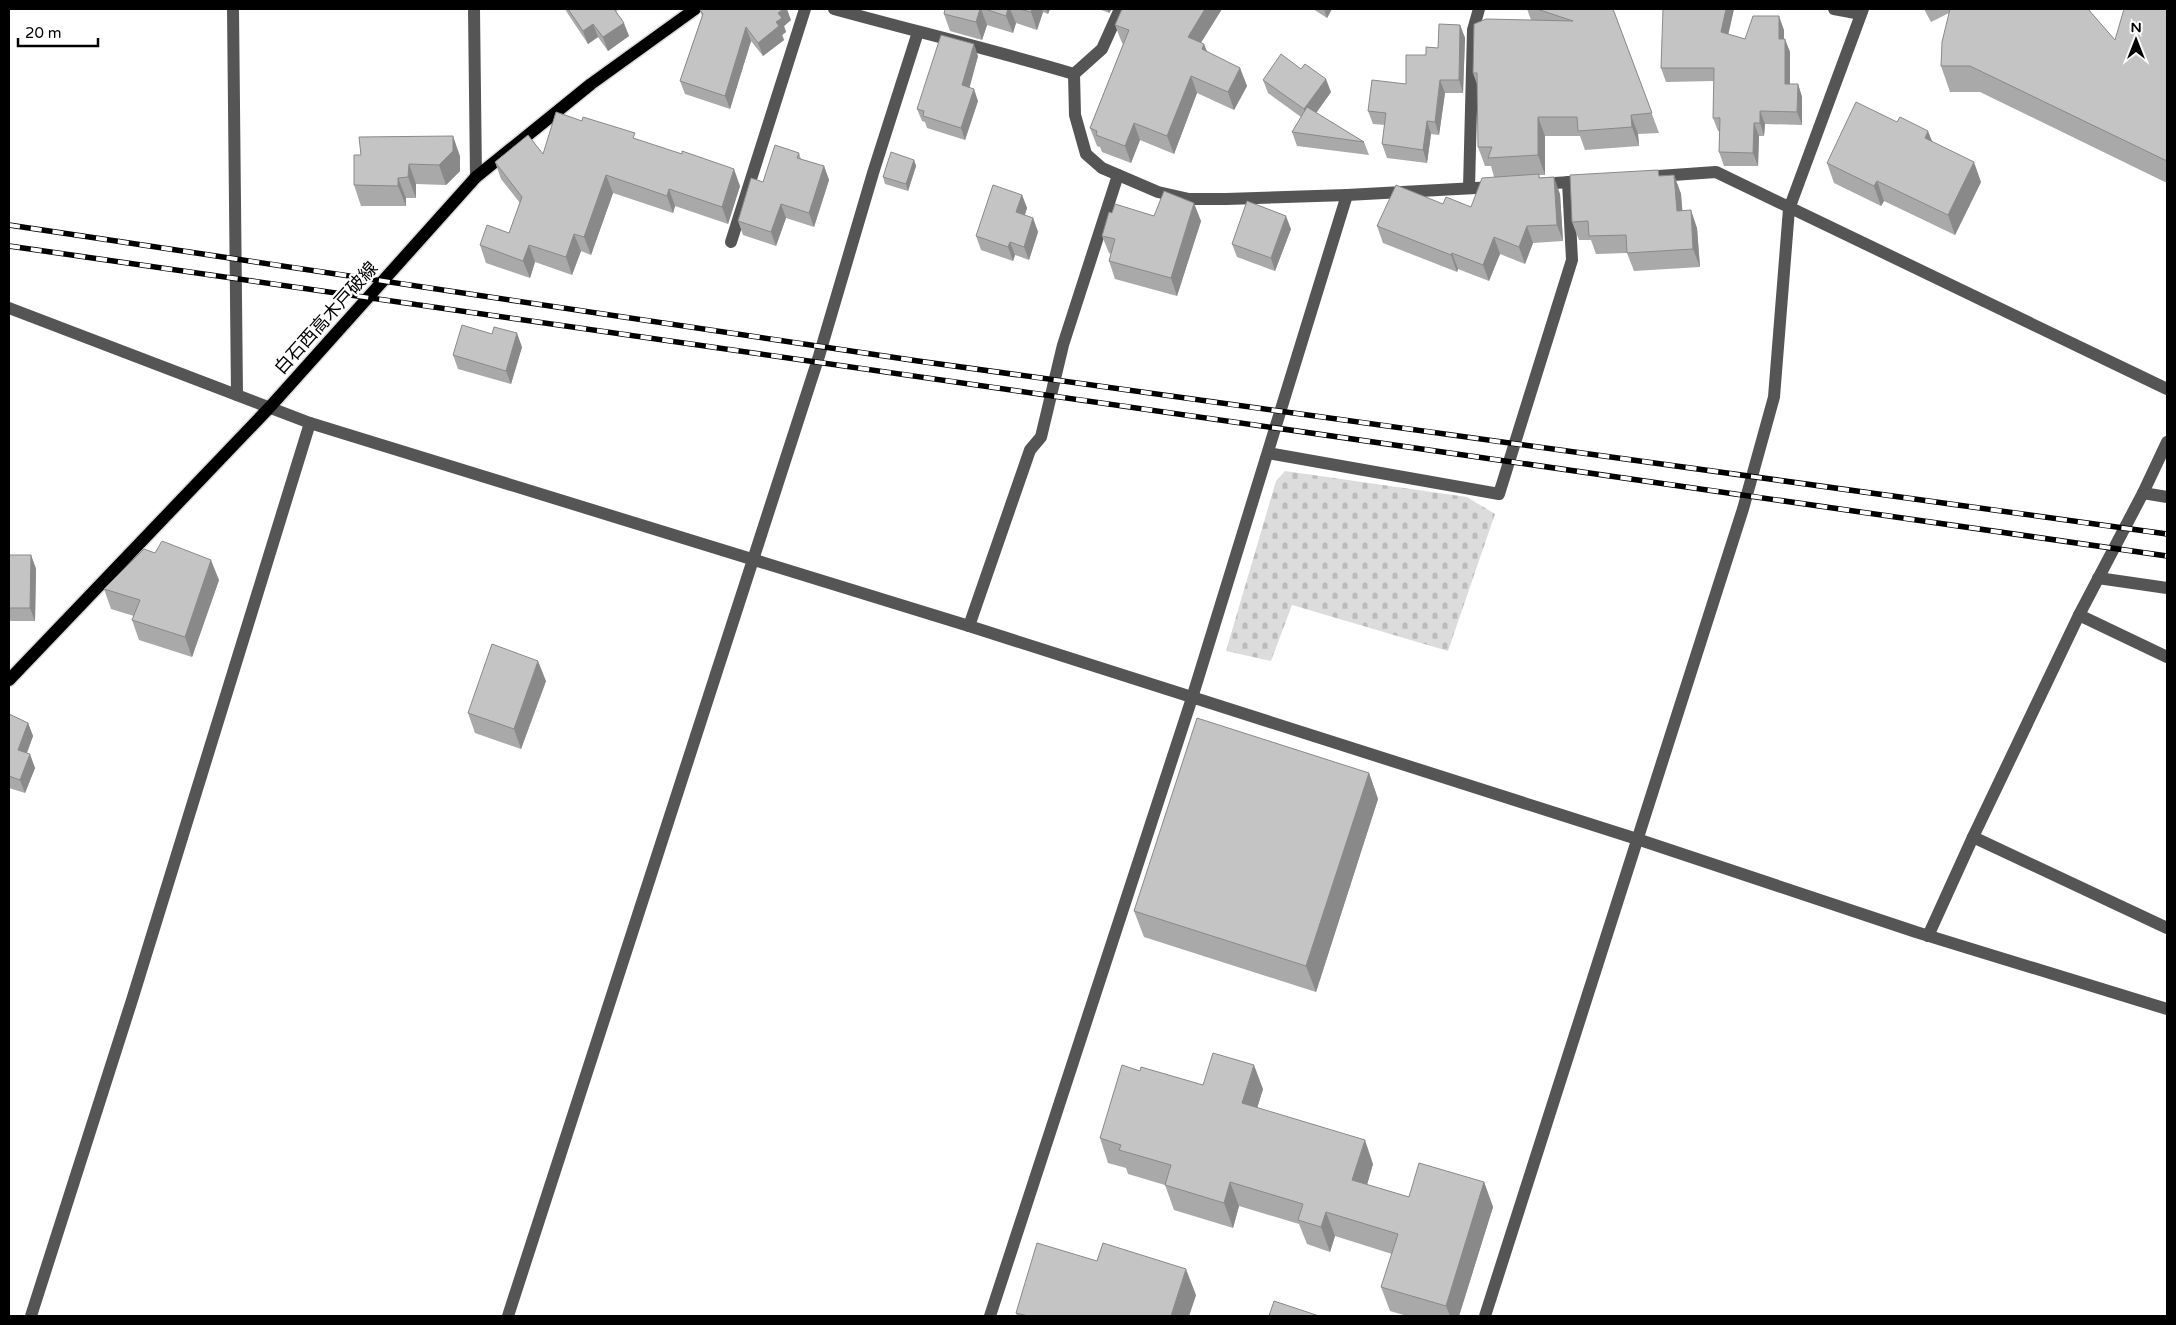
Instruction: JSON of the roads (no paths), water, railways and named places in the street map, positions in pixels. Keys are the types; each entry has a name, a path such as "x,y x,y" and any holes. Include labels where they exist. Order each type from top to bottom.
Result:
{"main road":[{"name":"白石西高木戸破線","path":"9,680 269,408 476,177 591,84 695,9"}],"street":[{"path":"233,9 237,395"},
{"path":"474,9 476,177"},
{"path":"731,242 805,9"},
{"path":"834,9 918,32 993,49 1074,74"},
{"path":"1120,9 1102,49 1074,74 1075,115 1086,154 1102,168 1158,192 1189,199 1347,195 1508,186"},
{"path":"1469,188 1473,30 1479,9"},
{"path":"1485,1316 1743,509 1774,397 1789,209 1862,11 1834,9"},
{"path":"508,1316 754,560 786,454 819,356 873,173 918,32"},
{"path":"1627,178 1716,172 1789,209 2167,388"},
{"path":"969,626 1030,450 1041,437 1063,345 1118,175"},
{"path":"1528,184 1597,180"},
{"path":"1268,453 1499,494 1572,260 1568,182"},
{"path":"990,1316 1192,698 1347,195"},
{"path":"9,308 310,423 969,626 1637,839 1928,936 2167,1009"},
{"path":"31,1316 132,1000 310,423"},
{"path":"1928,936 1973,836 2078,615 2143,493 2167,442"},
{"path":"2143,493 2167,496"},
{"path":"2098,578 2167,588"},
{"path":"2078,615 2167,657"},
{"path":"1973,836 2167,928"}],"railway":[{"path":"9,225 918,361 2167,534"},
{"path":"9,246 2167,556"}]}
